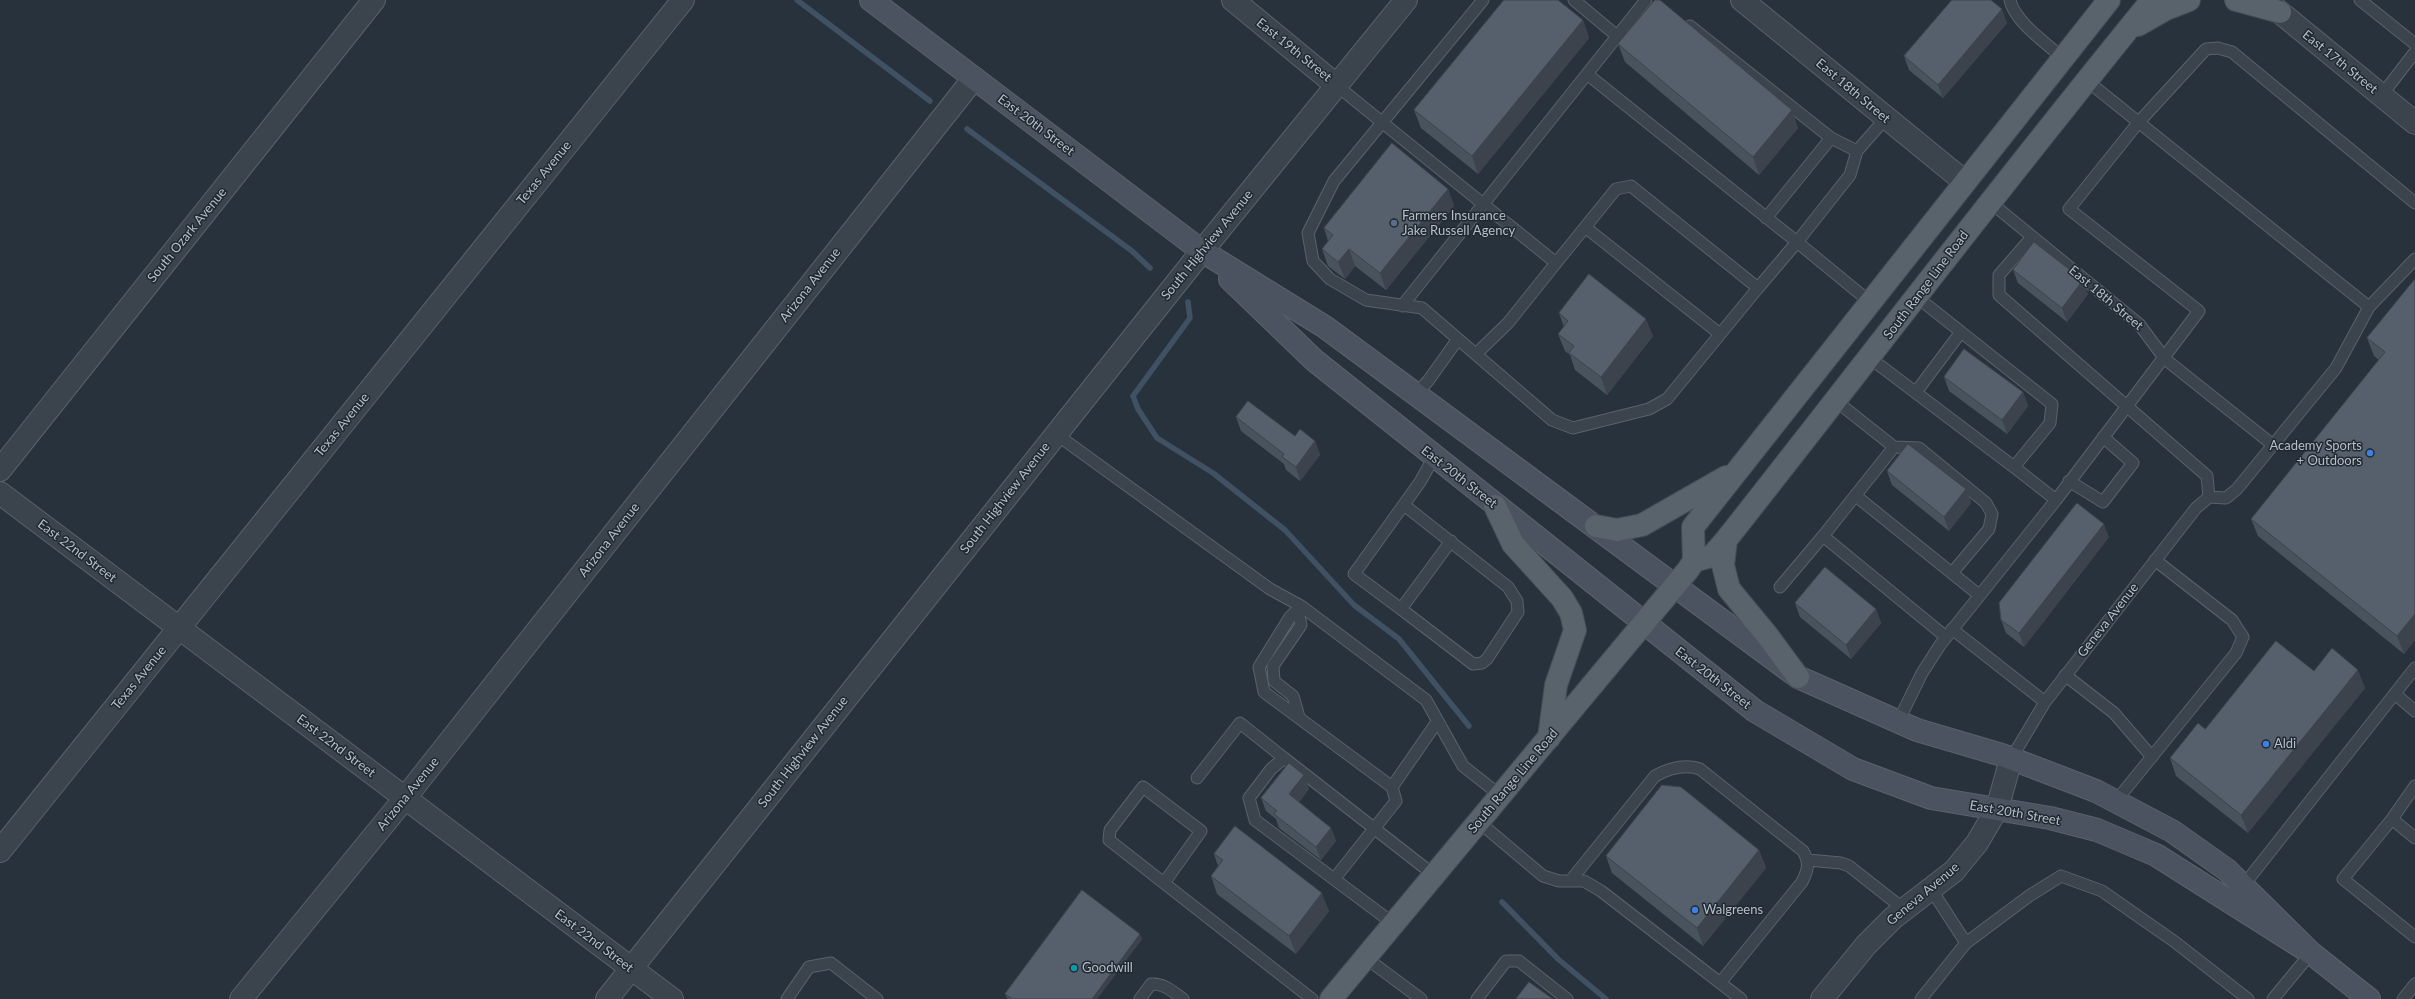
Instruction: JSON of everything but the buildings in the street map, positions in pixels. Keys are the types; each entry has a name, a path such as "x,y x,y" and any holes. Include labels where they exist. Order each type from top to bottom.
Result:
{"main road":[{"name":"East 20th Street","path":"871,0 1202,251 1325,327 1417,393 1798,677 1917,730 2011,759 2096,791 2172,831 2227,870 2311,953"},
{"path":"1694,561 1693,526 2109,0"},
{"name":"South Range Line Road","path":"1331,999 1676,585 1694,561 1712,556 1726,540 1870,358 2086,80 2152,0"},
{"path":"2126,32 2166,9 2189,0"},
{"path":"2236,0 2272,4"},
{"name":"East 20th Street","path":"1202,251 1314,360 1495,506 1755,710 1852,769 1931,798 2050,818 2097,830 2156,855 2311,953 2369,999"},
{"path":"1596,526 1617,530 1642,525 1734,473"},
{"path":"1495,506 1513,544 1562,598 1571,613 1575,630 1556,685 1549,738"},
{"path":"1726,540 1723,565 1729,589 1767,635 1798,677"}],"street":[{"name":"South Ozark Avenue","path":"0,470 374,0"},
{"name":"Texas Avenue","path":"0,851 683,0"},
{"name":"East 19th Street","path":"1233,0 1336,85"},
{"name":"South Highview Avenue","path":"607,999 1202,251 1406,0"},
{"name":"East 18th Street","path":"1742,0 1965,182"},
{"name":"East 17th Street","path":"2272,4 2415,123"},
{"name":"Arizona Avenue","path":"241,999 405,798 974,78"},
{"name":"East 22nd Street","path":"0,493 672,999"},
{"name":"Geneva Avenue","path":"1822,999 1866,945 1904,910 1954,871 1977,843 1997,809 2011,759"}],"lane":[{"path":"1483,0 1334,181 1308,233 1313,261 1330,279 1366,300 1422,308 1552,420 1573,428 1649,409 1667,399 1797,242 1850,175 1857,151 1885,118"},
{"path":"1574,0 1617,36"},
{"path":"1402,306 1646,0"},
{"path":"2010,0 2016,13 2026,26 2063,58"},
{"path":"2360,0 2415,44"},
{"path":"1683,20 1831,138 1857,151"},
{"path":"1898,722 1922,673 1949,633 2056,500 2103,437 2165,359 2199,311 2069,209 2138,123 2206,48 2218,48 2232,52 2415,203"},
{"path":"2382,96 2415,52"},
{"path":"1587,74 1870,302"},
{"path":"2086,80 2369,307"},
{"path":"1336,85 1556,263"},
{"path":"1766,218 1831,138"},
{"path":"1476,354 1508,323 1616,189 1631,186 1758,288"},
{"name":"East 18th Street","path":"1990,202 2139,324 2165,359 2273,445"},
{"path":"1585,227 1720,334"},
{"path":"2032,237 1999,276 1999,295 2208,476 2209,498 2226,498 2237,489 2336,368 2369,307 2415,259"},
{"path":"1917,297 2052,404 2050,423 2014,467"},
{"path":"1916,392 1961,332"},
{"path":"1417,393 1428,382 1458,339"},
{"path":"1870,358 2056,500"},
{"path":"1836,401 1894,447 1919,448 1986,503 1992,514 1989,529 1952,573"},
{"path":"1056,434 1426,700 1463,766 1501,796"},
{"path":"2069,481 2103,502 2133,463 2103,437"},
{"path":"1780,587 1856,496 1894,447"},
{"path":"1404,505 1508,587 1517,601 1518,612 1487,659 1482,663 1473,664 1354,574 1404,505 1434,457"},
{"path":"1856,496 1979,595"},
{"name":"Geneva Avenue","path":"2011,759 2044,702 2196,508 2209,498"},
{"path":"1823,536 1949,633 2044,702"},
{"path":"1401,609 1451,542"},
{"path":"2116,801 2236,653 2243,637 2232,620 2156,560"},
{"path":"1299,609 1290,617 1259,667 1264,692 1392,787 1396,801 1335,878"},
{"path":"1299,609 1301,625 1273,666 1274,681 1293,696 1299,717"},
{"path":"2243,886 2415,668"},
{"path":"2066,675 2114,713 2152,757"},
{"path":"2395,694 2415,711"},
{"path":"1392,787 1437,722"},
{"path":"1197,778 1240,723 1374,830 1434,875"},
{"path":"1284,758 1271,769 1249,798 1255,820 1335,878 1394,924"},
{"path":"1571,880 1655,776 1664,771 1691,766 1700,768 1803,851 1808,860 1808,871 1802,882 1720,983"},
{"path":"1164,883 1201,831 1143,786 1110,830 1109,840 1312,999"},
{"path":"2415,786 2392,819 2343,879 2415,938"},
{"path":"2392,819 2415,838"},
{"path":"1478,822 1543,876 1559,881 1584,881 1601,890 1741,999"},
{"path":"1808,860 1841,863 1849,866 1904,910"},
{"path":"1921,999 1966,943 2029,896 2061,876 2102,891 2175,942 2248,999"},
{"path":"1931,889 1966,943"},
{"path":"2275,998 2311,953"},
{"path":"1366,958 1421,999"},
{"path":"1477,999 1506,961 1519,961 1567,999"},
{"path":"787,999 809,967 831,963 877,999"},
{"path":"1140,999 1151,984 1157,983 1183,999"},
{"path":"2403,999 2415,984"}],"waterway":[{"path":"797,0 930,101"},
{"path":"967,129 1132,251 1150,268"},
{"path":"1188,302 1190,318 1133,396 1138,409 1157,438 1213,473 1285,530 1354,605 1399,639 1469,726"},
{"path":"1502,902 1558,959 1606,999"}],"place":[{"name":"Farmers Insurance Jake Russell Agency","path":"1394,223"},
{"name":"Academy Sports + Outdoors","path":"2370,453"},
{"name":"Aldi","path":"2266,744"},
{"name":"Walgreens","path":"1695,910"},
{"name":"Goodwill","path":"1074,968"}]}
